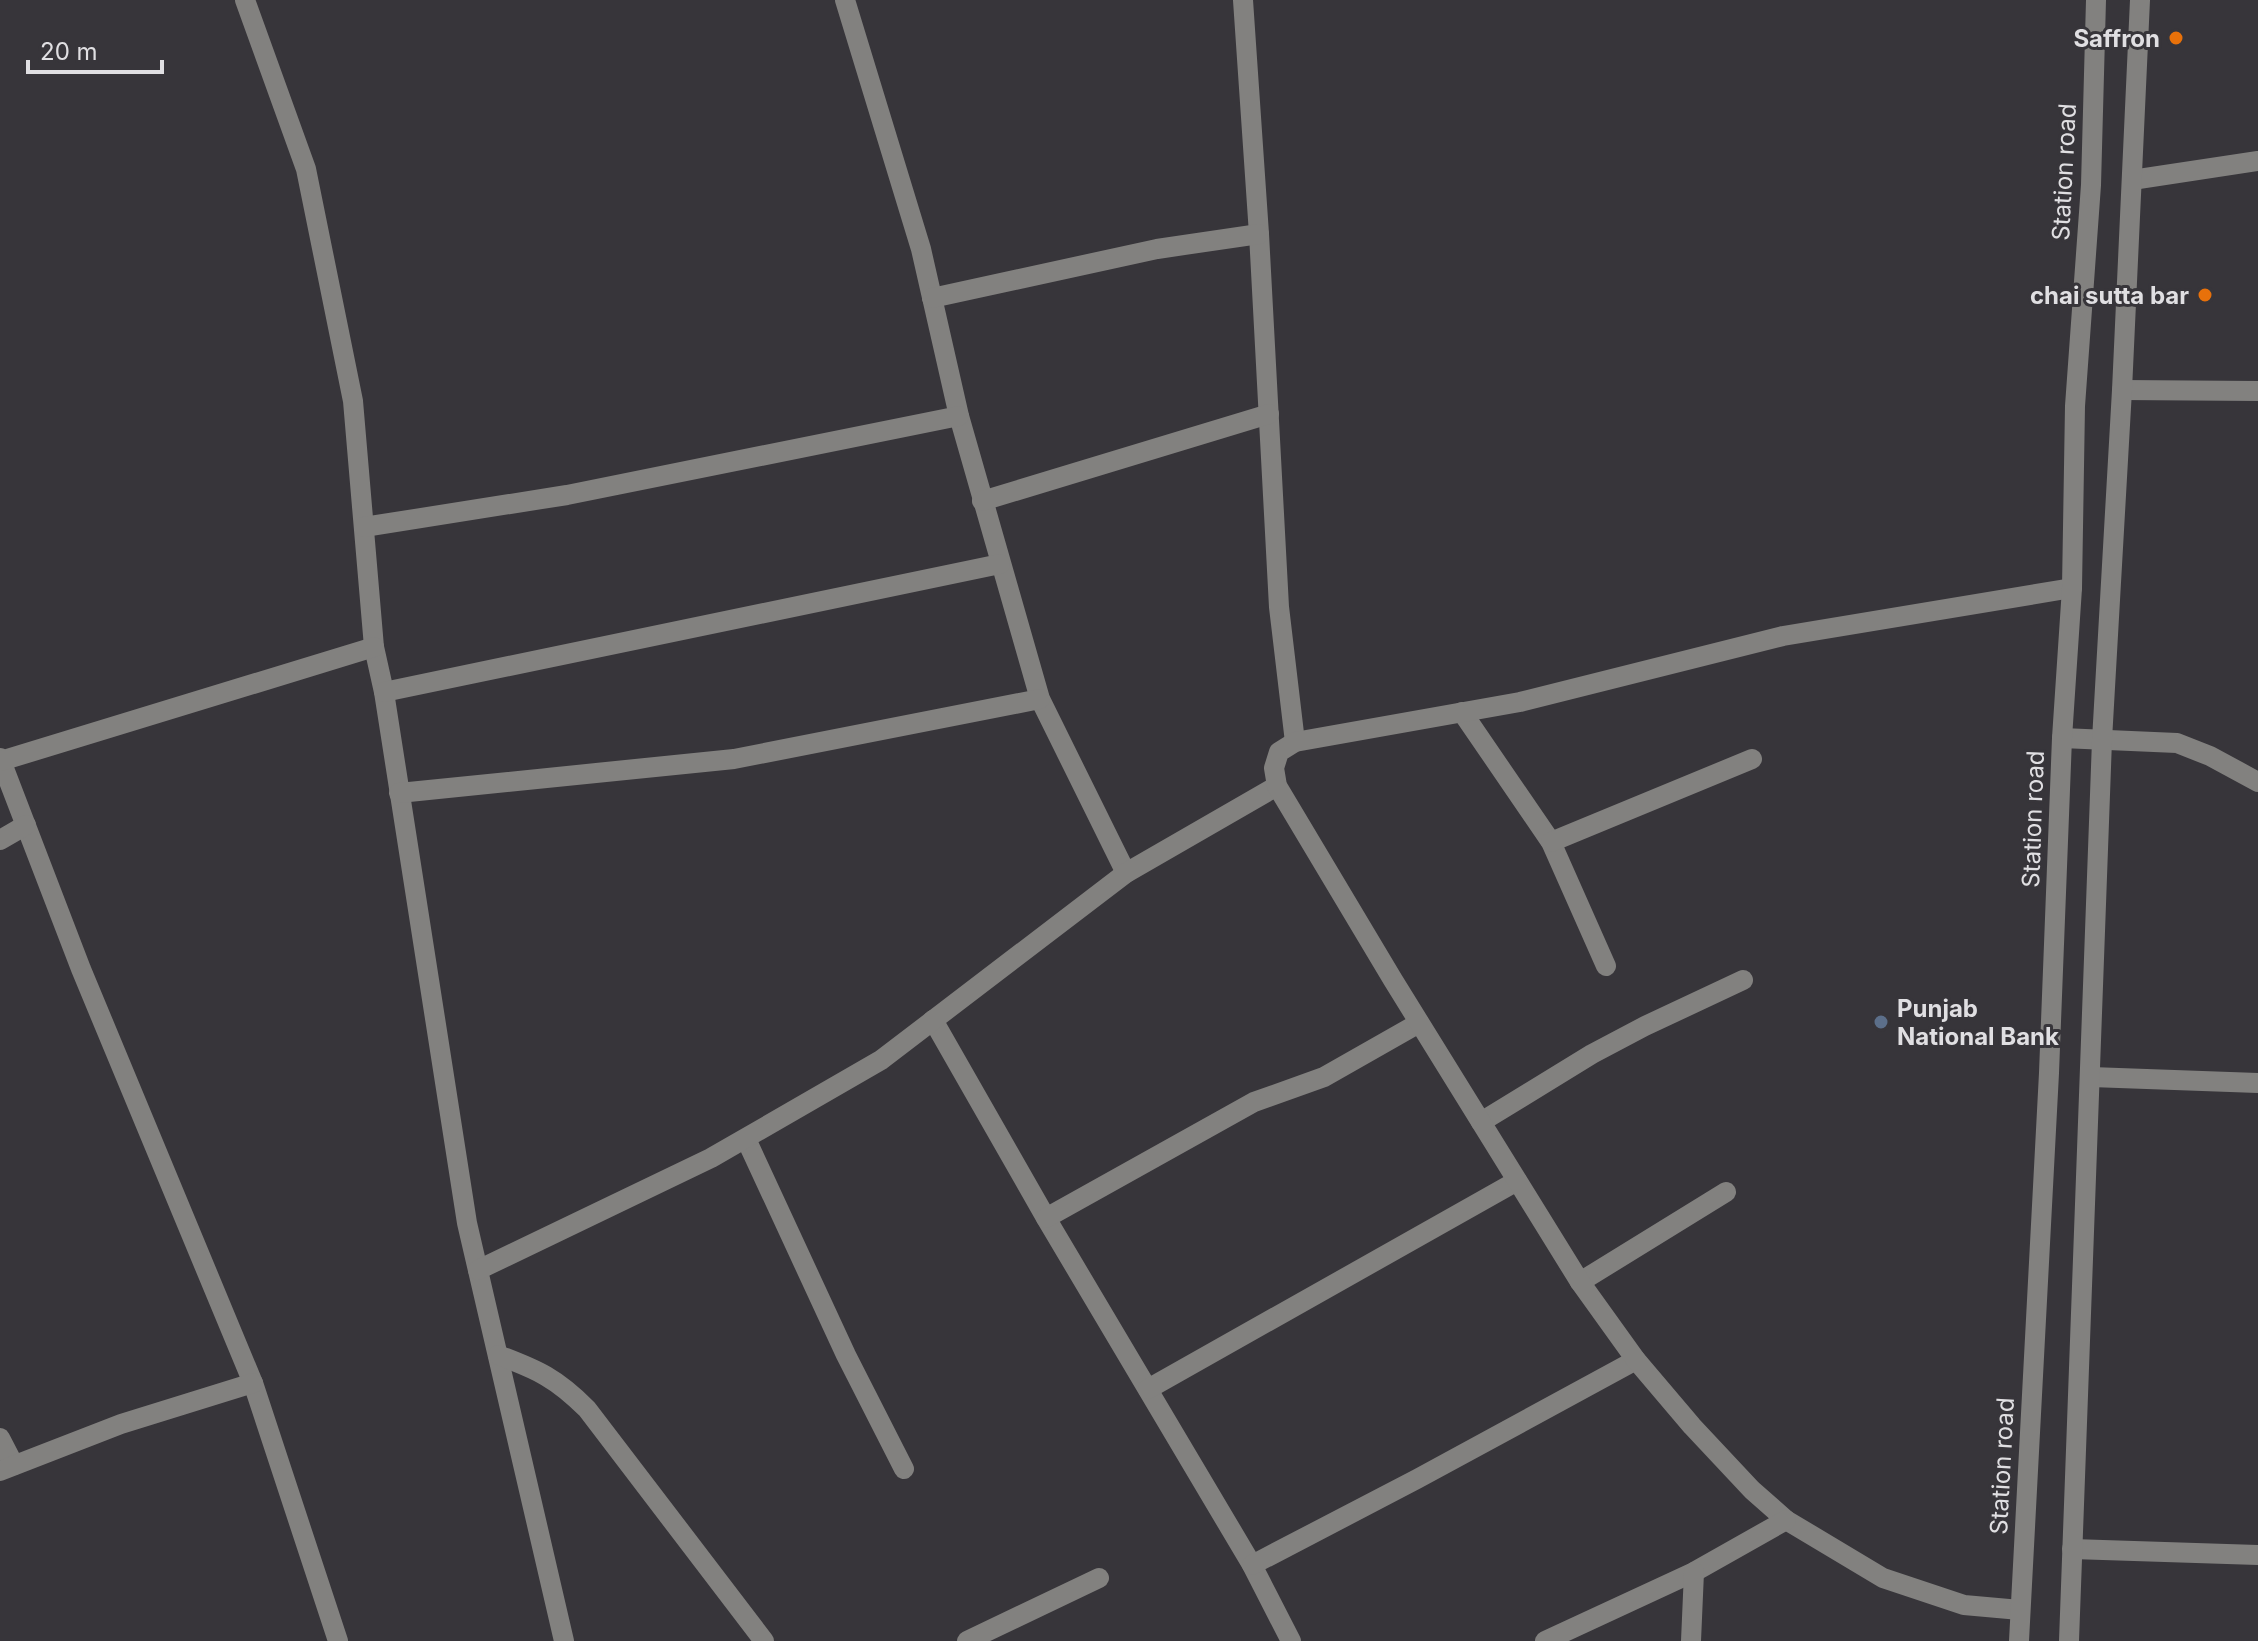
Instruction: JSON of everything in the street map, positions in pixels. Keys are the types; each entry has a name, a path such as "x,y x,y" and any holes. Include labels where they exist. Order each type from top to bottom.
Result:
{"street":[{"path":"245,0 306,169 353,401 374,647 384,692 467,1223 564,1641"},
{"path":"845,0 921,249 959,416 1040,699 1126,873"},
{"path":"1243,0 1279,607 1295,742"},
{"name":"Station road","path":"2019,1641 2049,1073 2062,738 2072,588 2075,406 2091,185 2096,0"},
{"path":"2069,1641 2102,740 2140,0"},
{"path":"2132,180 2258,161"},
{"path":"932,298 1157,249 1259,234"},
{"path":"2122,390 2258,391"},
{"path":"982,501 1269,414"},
{"path":"364,527 567,495 959,416"},
{"path":"384,692 1000,564"},
{"path":"2020,1610 1964,1605 1883,1578 1786,1520 1752,1490 1712,1447 1636,1360 1580,1282 1277,786 1274,768 1279,752 1295,742 1520,702 1783,636 2072,588"},
{"path":"338,1641 253,1383 81,969 1,760 374,647"},
{"path":"399,793 734,759 1040,699"},
{"path":"1462,712 1551,842 1606,966"},
{"path":"2062,738 2177,743 2210,756 2258,782"},
{"path":"1551,842 1752,759"},
{"path":"478,1270 711,1158 881,1060 1126,873 1277,786"},
{"path":"0,840 26,825"},
{"path":"1481,1122 1592,1054 1743,980"},
{"path":"933,1020 1046,1218 1252,1565 1291,1641"},
{"path":"1046,1218 1254,1102 1324,1077 1419,1023"},
{"path":"2091,1077 2258,1083"},
{"path":"746,1139 846,1355 904,1469"},
{"path":"1148,1389 1517,1181"},
{"path":"1580,1282 1726,1192"},
{"path":"498,1355 563,1385 587,1409 764,1641"},
{"path":"1252,1565 1636,1360"},
{"path":"0,1438 7,1468 121,1424 253,1383"},
{"path":"1545,1641 1694,1572 1786,1520"},
{"path":"2072,1549 2258,1555"},
{"path":"1691,1641 1694,1572"},
{"path":"967,1641 1099,1578"}],"place":[{"name":"Saffron","path":"2176,38"},
{"name":"chai sutta bar","path":"2205,295"},
{"name":"Punjab National Bank","path":"1881,1022"}]}
